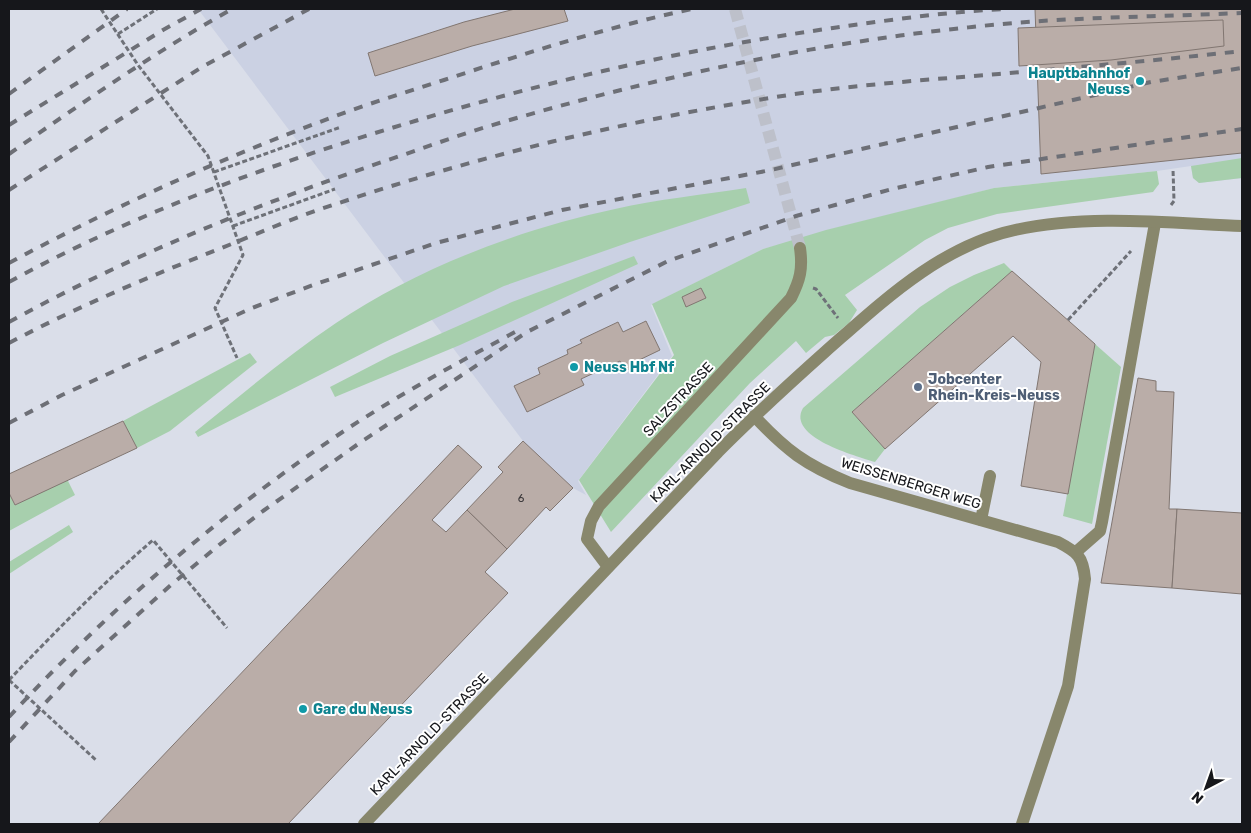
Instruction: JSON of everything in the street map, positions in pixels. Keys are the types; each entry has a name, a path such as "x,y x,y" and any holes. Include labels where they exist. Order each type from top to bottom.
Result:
{"street":[{"name":"KARL-ARNOLD-STRASSE","path":"364,824 754,416 908,281 950,254 982,240 1014,230 1088,221 1242,226"},
{"path":"1022,824 1068,686 1085,579 1084,564 1076,552 1100,531 1156,223"},
{"name":"SALZSTRASSE","path":"608,567 587,539 590,521 599,506 791,298 798,283 802,265 800,248"},
{"name":"WEISSENBERGER WEG","path":"754,416 798,458 823,472 850,483 1058,542 1076,552"},
{"path":"981,520 990,476"}],"path":[{"path":"102,9 151,82 208,156 243,256 215,308 237,358"},
{"path":"118,34 157,9"},
{"path":"214,172 341,127"},
{"path":"1068,320 1174,201 1173,169"},
{"path":"234,226 335,189"},
{"path":"816,289 830,308"},
{"path":"97,761 9,680 71,616 152,540 227,628"}],"shaded area":[{"path":"198,9 1242,9 1242,178 1199,183 1193,178 1191,166 994,188 763,249 651,305 672,356 578,481 586,495 573,488 523,441"}],"green space":[{"path":"1242,158 1242,178 1199,183 1193,178 1191,166"},
{"path":"1157,171 1159,184 1153,192 997,214 948,228 925,240 845,295 857,310 849,323 834,335 825,337 806,353 796,341 750,383 611,532 579,480 674,355 652,304 763,249 826,230 994,188"},
{"path":"746,188 750,203 504,286 383,343 198,437 195,432 282,362 336,323 367,303 434,268 506,240 579,217 648,202"},
{"path":"634,256 638,264 460,345 335,397 330,387 390,356 512,302"},
{"path":"1004,263 1012,271 852,412 885,449 875,462 825,444 804,428 800,418 803,408 920,307 950,287"},
{"path":"1095,344 1121,367 1092,524 1063,516"},
{"path":"250,353 257,362 170,431 137,448 123,421"},
{"path":"67,479 75,495 9,531 9,493 15,505"},
{"path":"69,525 73,532 9,574 9,562"}],"building":[{"path":"515,9 564,9 568,21 472,46 375,76 368,53 464,22"},
{"name":"Hauptbahnhof Neuss","path":"1035,9 1242,9 1242,153 1041,174"},
{"path":"1223,20 1224,46 1111,60 1019,66 1018,28"},
{"name":"Jobcenter Rhein-Kreis-Neuss","path":"1012,271 1095,344 1068,494 1021,486 1041,362 1013,336 885,449 852,412"},
{"path":"701,288 706,298 686,307 682,297"},
{"name":"Neuss Hbf Nf","path":"646,321 660,350 635,362 637,365 625,371 620,361 581,379 584,385 527,412 514,386 540,374 538,368 568,354 567,350 582,343 580,340 618,322 623,332"},
{"path":"1138,378 1156,381 1156,391 1174,392 1169,509 1177,509 1172,588 1101,583"},
{"path":"123,421 137,448 15,505 9,493 9,474"},
{"path":"523,441 573,488 550,511 546,507 507,549 467,510 503,472 498,467"},
{"name":"Gare du Neuss","path":"458,445 482,467 432,520 446,532 467,510 507,549 485,572 508,593 288,824 98,824"},
{"path":"1177,509 1242,513 1242,594 1172,588"}],"tunnel":[{"path":"735,9 800,248"}],"railway":[{"path":"9,94 127,9"},
{"path":"9,125 163,30 201,9"},
{"path":"9,154 147,60 232,9"},
{"path":"9,190 202,67 309,9"},
{"path":"9,263 88,222 168,184 250,149 333,117 536,50 598,32 692,9"},
{"path":"9,282 107,233 208,191 311,154 466,106 570,79 727,45 896,19 1004,9"},
{"path":"9,322 147,253 243,213 339,177 474,131 605,94 726,66 849,43 910,34 1039,21 1242,13"},
{"path":"9,343 61,317 166,270 304,215 387,187 552,142 663,117 832,89 1242,51"},
{"path":"9,423 62,395 252,308 436,243 562,210 771,170 1151,82 1242,68"},
{"path":"9,742 75,671 172,584 263,511 361,442 527,332 668,261 796,216 892,189 988,167 1242,129"},
{"path":"9,717 47,677 127,600 169,563 256,493 347,429 431,378 517,331"}],"place":[{"name":"Hauptbahnhof Neuss","path":"1140,81"},
{"name":"Neuss Hbf Nf","path":"574,367"},
{"name":"Jobcenter Rhein-Kreis-Neuss","path":"918,387"},
{"name":"Gare du Neuss","path":"303,709"}]}
